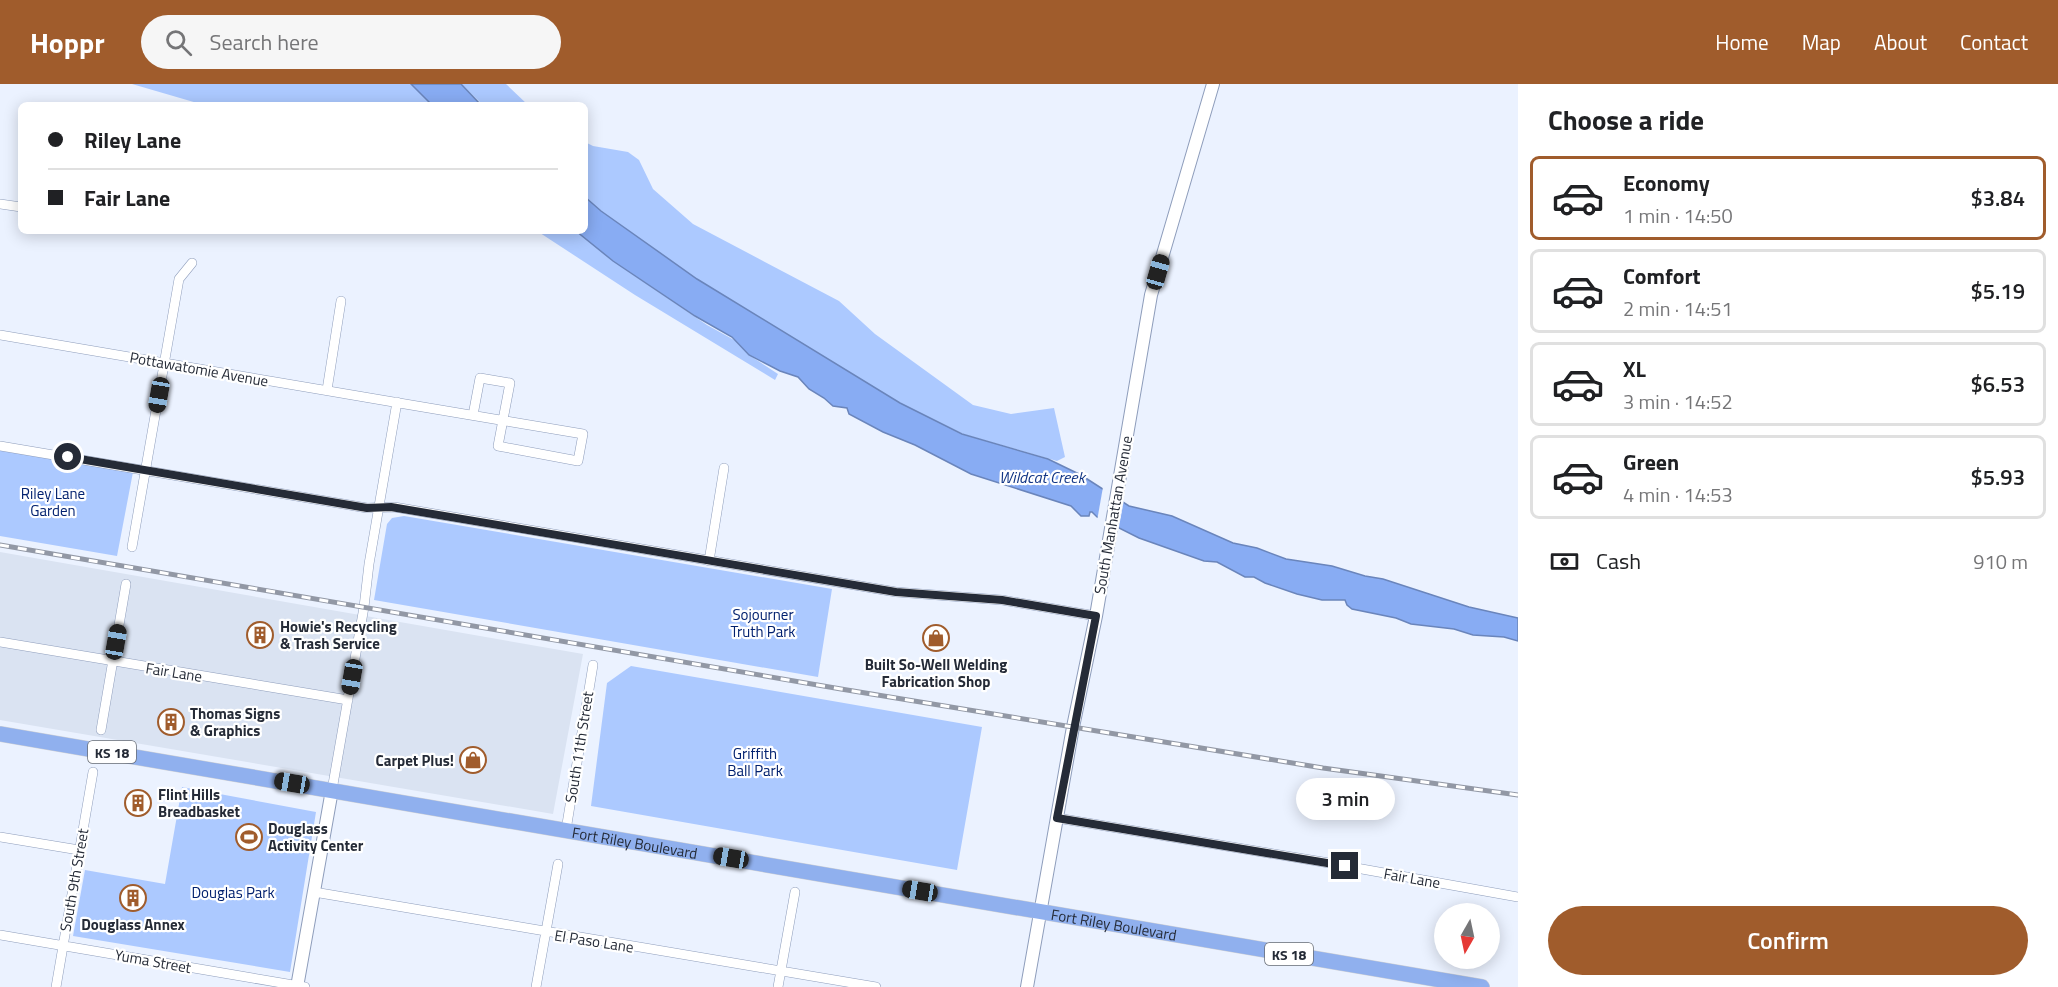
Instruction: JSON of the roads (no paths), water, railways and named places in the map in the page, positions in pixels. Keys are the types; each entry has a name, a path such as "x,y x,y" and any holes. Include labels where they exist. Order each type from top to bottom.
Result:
{"highway":[{"name":"Fort Riley Boulevard","path":"0,734 1482,987"}],"street":[{"name":"South Manhattan Avenue","path":"1027,987 1073,727 1096,616 1151,295 1213,84"},
{"path":"0,204 18,207"},
{"path":"132,547 179,279 192,263"},
{"path":"327,390 341,301"},
{"name":"Pottawatomie Avenue","path":"0,335 503,420"},
{"path":"473,415 480,378 510,383 498,446 578,461 583,434 503,420"},
{"path":"300,987 314,892 398,402"},
{"path":"0,446 367,508 391,507 896,592 1002,600 1096,616"},
{"path":"709,561 724,468"},
{"path":"101,730 126,584"},
{"name":"Fair Lane","path":"0,642 348,700"},
{"name":"South 11th Street","path":"566,830 593,665"},
{"name":"South 9th Street","path":"56,987 93,772"},
{"name":"Fair Lane","path":"1057,818 1518,897"},
{"path":"0,837 79,850"},
{"path":"536,987 558,864"},
{"name":"El Paso Lane","path":"314,892 876,987"},
{"path":"778,987 795,892"},
{"name":"Yuma Street","path":"0,934 300,987"}],"water":[{"path":"411,84 461,84 478,102 429,102"},
{"name":"Wildcat Creek","path":"588,200 697,279 900,403 962,434 1048,459 1081,475 1129,506 1172,516 1233,543 1257,548 1286,559 1332,566 1383,579 1469,607 1518,618 1518,641 1504,637 1473,635 1454,629 1411,624 1396,618 1352,609 1345,600 1322,600 1297,594 1254,577 1245,577 1217,562 1204,561 1139,538 1097,517 1092,512 1089,516 1081,516 1071,506 971,474 849,414 847,408 833,406 809,389 798,377 780,371 749,355 732,337 695,316 613,261 580,234 588,234"}],"railway":[{"path":"0,545 841,689 1323,768 1518,795"}],"place":[{"name":"Howie's Recycling & Trash Service","path":"260,635"},
{"name":"Built So-Well Welding Fabrication Shop","path":"936,638"},
{"name":"Thomas Signs & Graphics","path":"171,722"},
{"name":"Carpet Plus!","path":"473,760"},
{"name":"Flint Hills Breadbasket","path":"138,803"},
{"name":"Douglass Activity Center","path":"249,837"},
{"name":"Douglass Annex","path":"133,898"}],"park label":[{"name":"Riley Lane Garden","path":"53,502"},
{"name":"Sojourner Truth Park","path":"763,622"},
{"name":"Griffith Ball Park","path":"755,762"},
{"name":"Douglas Park","path":"233,892"}]}
